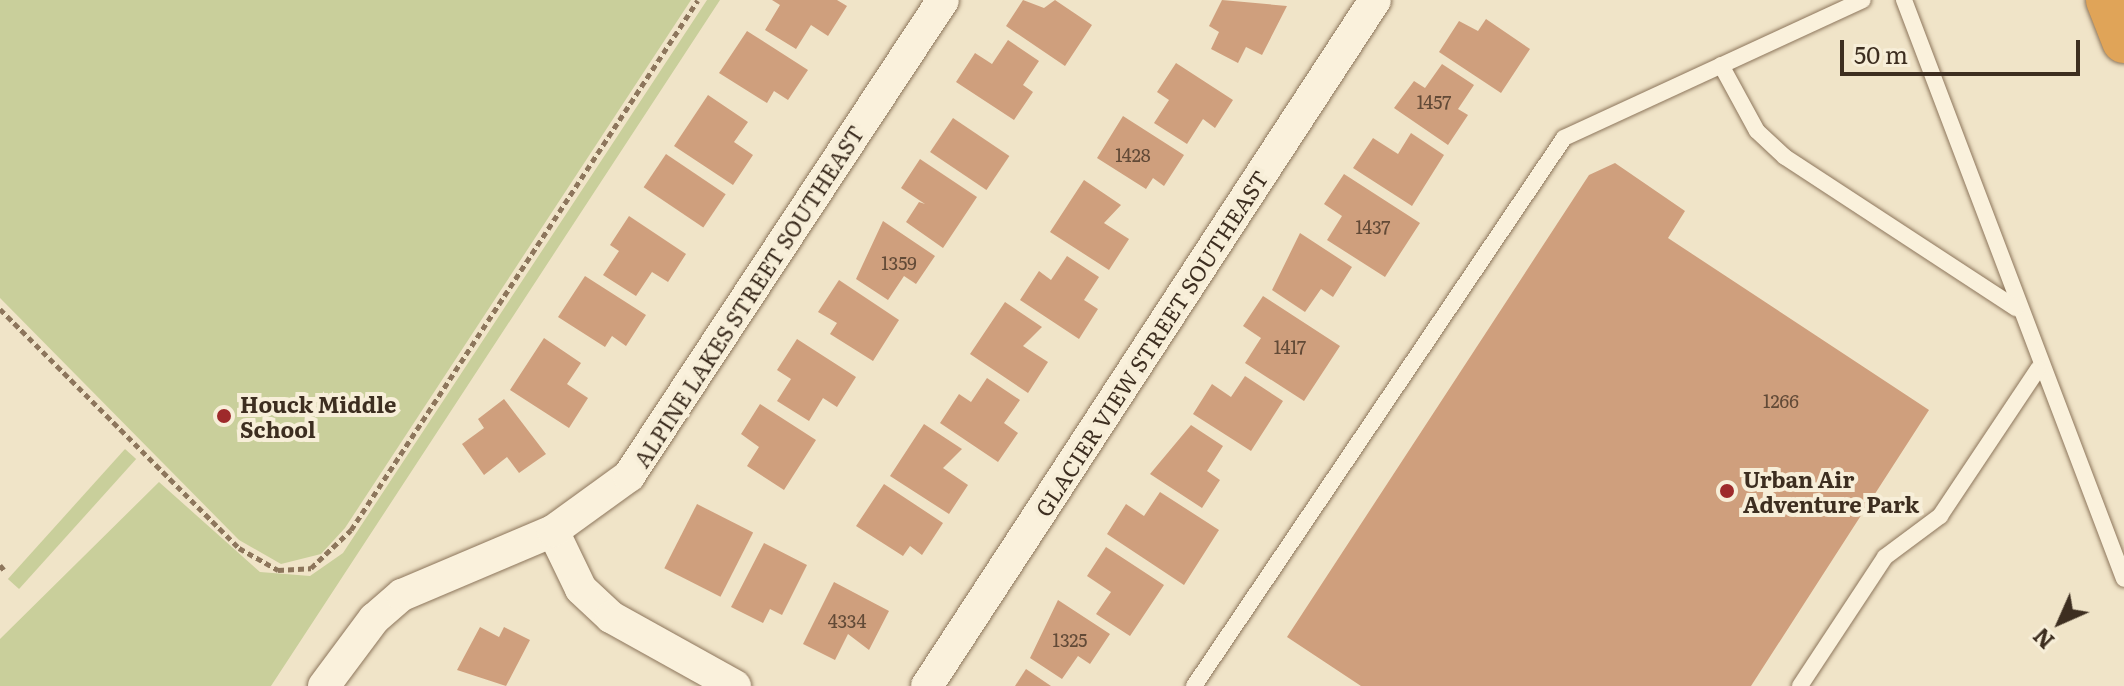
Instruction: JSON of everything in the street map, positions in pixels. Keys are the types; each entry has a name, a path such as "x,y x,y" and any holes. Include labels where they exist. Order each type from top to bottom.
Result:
{"highway":[{"path":"2108,0 2124,41"}],"street":[{"name":"ALPINE LAKES STREET SOUTHEAST","path":"324,686 374,619 402,595 553,531 629,476 656,440 943,0"},
{"name":"GLACIER VIEW STREET SOUTHEAST","path":"927,686 1375,0"},
{"path":"553,531 581,589 611,617 735,686"}],"lane":[{"path":"1194,686 1564,138 1863,0"},
{"path":"1904,0 2038,369 2124,579"},
{"path":"1721,65 1757,131 1785,157 2016,308"},
{"path":"1800,686 1885,557 1940,516 2038,369"}],"path":[{"path":"0,309 245,554 278,570 311,568 351,530 698,0"}],"green space":[{"name":"Houck Middle School","path":"0,0 691,0 345,528 321,554 281,564 239,540 0,298"},
{"path":"707,0 720,0 271,686 0,686 0,639 159,482 260,572 310,576 343,553"},
{"path":"125,449 136,459 19,589 8,579"}],"building":[{"path":"772,0 837,0 847,6 828,36 811,25 796,49 765,30 780,5"},
{"path":"1023,0 1044,8 1055,0 1092,25 1065,66 1006,26"},
{"path":"1222,0 1287,6 1262,55 1246,47 1238,63 1211,49 1219,32 1209,26"},
{"path":"1486,19 1530,49 1501,93 1439,52 1459,21 1478,31"},
{"path":"747,31 808,70 788,100 774,91 767,103 719,73"},
{"path":"1008,40 1039,61 1023,85 1033,92 1014,120 956,82 975,53 992,64"},
{"path":"1176,63 1233,100 1215,128 1203,119 1187,144 1154,123 1169,100 1157,92"},
{"path":"1442,64 1474,85 1458,109 1468,115 1448,145 1394,108 1414,81 1425,88"},
{"path":"708,95 748,122 734,142 753,155 733,185 674,146"},
{"path":"1123,116 1184,155 1164,186 1153,178 1146,189 1097,158"},
{"path":"953,118 1009,156 986,190 930,152"},
{"path":"1411,133 1444,155 1412,206 1353,168 1373,138 1398,154"},
{"path":"666,154 726,194 703,227 644,187"},
{"path":"920,159 977,197 943,248 906,222 919,202 925,204 901,188"},
{"path":"1615,163 1685,211 1668,238 1929,410 1751,686 1361,686 1287,637 1589,175"},
{"path":"1344,174 1420,223 1385,277 1327,240 1342,216 1324,204"},
{"path":"1084,180 1121,205 1104,223 1129,239 1109,270 1050,232"},
{"path":"629,216 686,254 668,282 652,272 636,296 603,275 619,251 610,245"},
{"path":"883,221 935,256 916,284 904,276 888,300 856,279"},
{"path":"1300,233 1352,267 1333,297 1321,289 1305,312 1272,290"},
{"path":"1067,256 1099,277 1084,300 1098,309 1079,339 1020,300 1039,271 1051,280"},
{"path":"585,276 646,315 626,346 612,336 605,347 558,317"},
{"path":"839,280 899,320 873,361 830,334 837,323 818,312"},
{"path":"1263,296 1340,346 1304,401 1245,363 1261,338 1243,326"},
{"path":"1005,302 1042,327 1023,346 1048,362 1028,393 970,354"},
{"path":"544,338 581,363 567,384 588,398 569,428 510,390"},
{"path":"797,339 856,377 837,407 823,398 809,421 777,401 791,379 777,370"},
{"path":"1245,376 1283,401 1251,451 1193,414 1212,384 1231,397"},
{"path":"987,378 1020,400 1004,423 1018,433 998,462 940,423 959,394 971,402"},
{"path":"504,399 546,454 519,473 507,457 484,475 462,444 484,428 478,419"},
{"path":"760,404 816,440 784,490 747,466 759,447 741,434"},
{"path":"924,424 962,449 943,468 968,485 949,514 890,476"},
{"path":"1191,425 1223,446 1207,471 1220,480 1202,508 1150,474"},
{"path":"884,484 943,523 922,555 910,546 903,556 856,526"},
{"path":"1160,492 1219,530 1184,585 1107,534 1126,504 1144,516"},
{"path":"697,504 753,533 720,597 664,568"},
{"path":"764,543 807,565 782,615 770,609 763,623 731,607"},
{"path":"1106,547 1164,585 1130,636 1096,614 1111,592 1087,576"},
{"path":"834,582 889,611 869,650 848,634 835,660 803,644"},
{"path":"1058,600 1110,634 1090,664 1078,656 1062,679 1030,658"},
{"path":"480,627 499,637 504,627 530,640 506,686 457,670"},
{"path":"1026,669 1051,686 1015,686"}],"place":[{"name":"Houck Middle School","path":"224,416"},
{"name":"Urban Air Adventure Park","path":"1727,491"}]}
